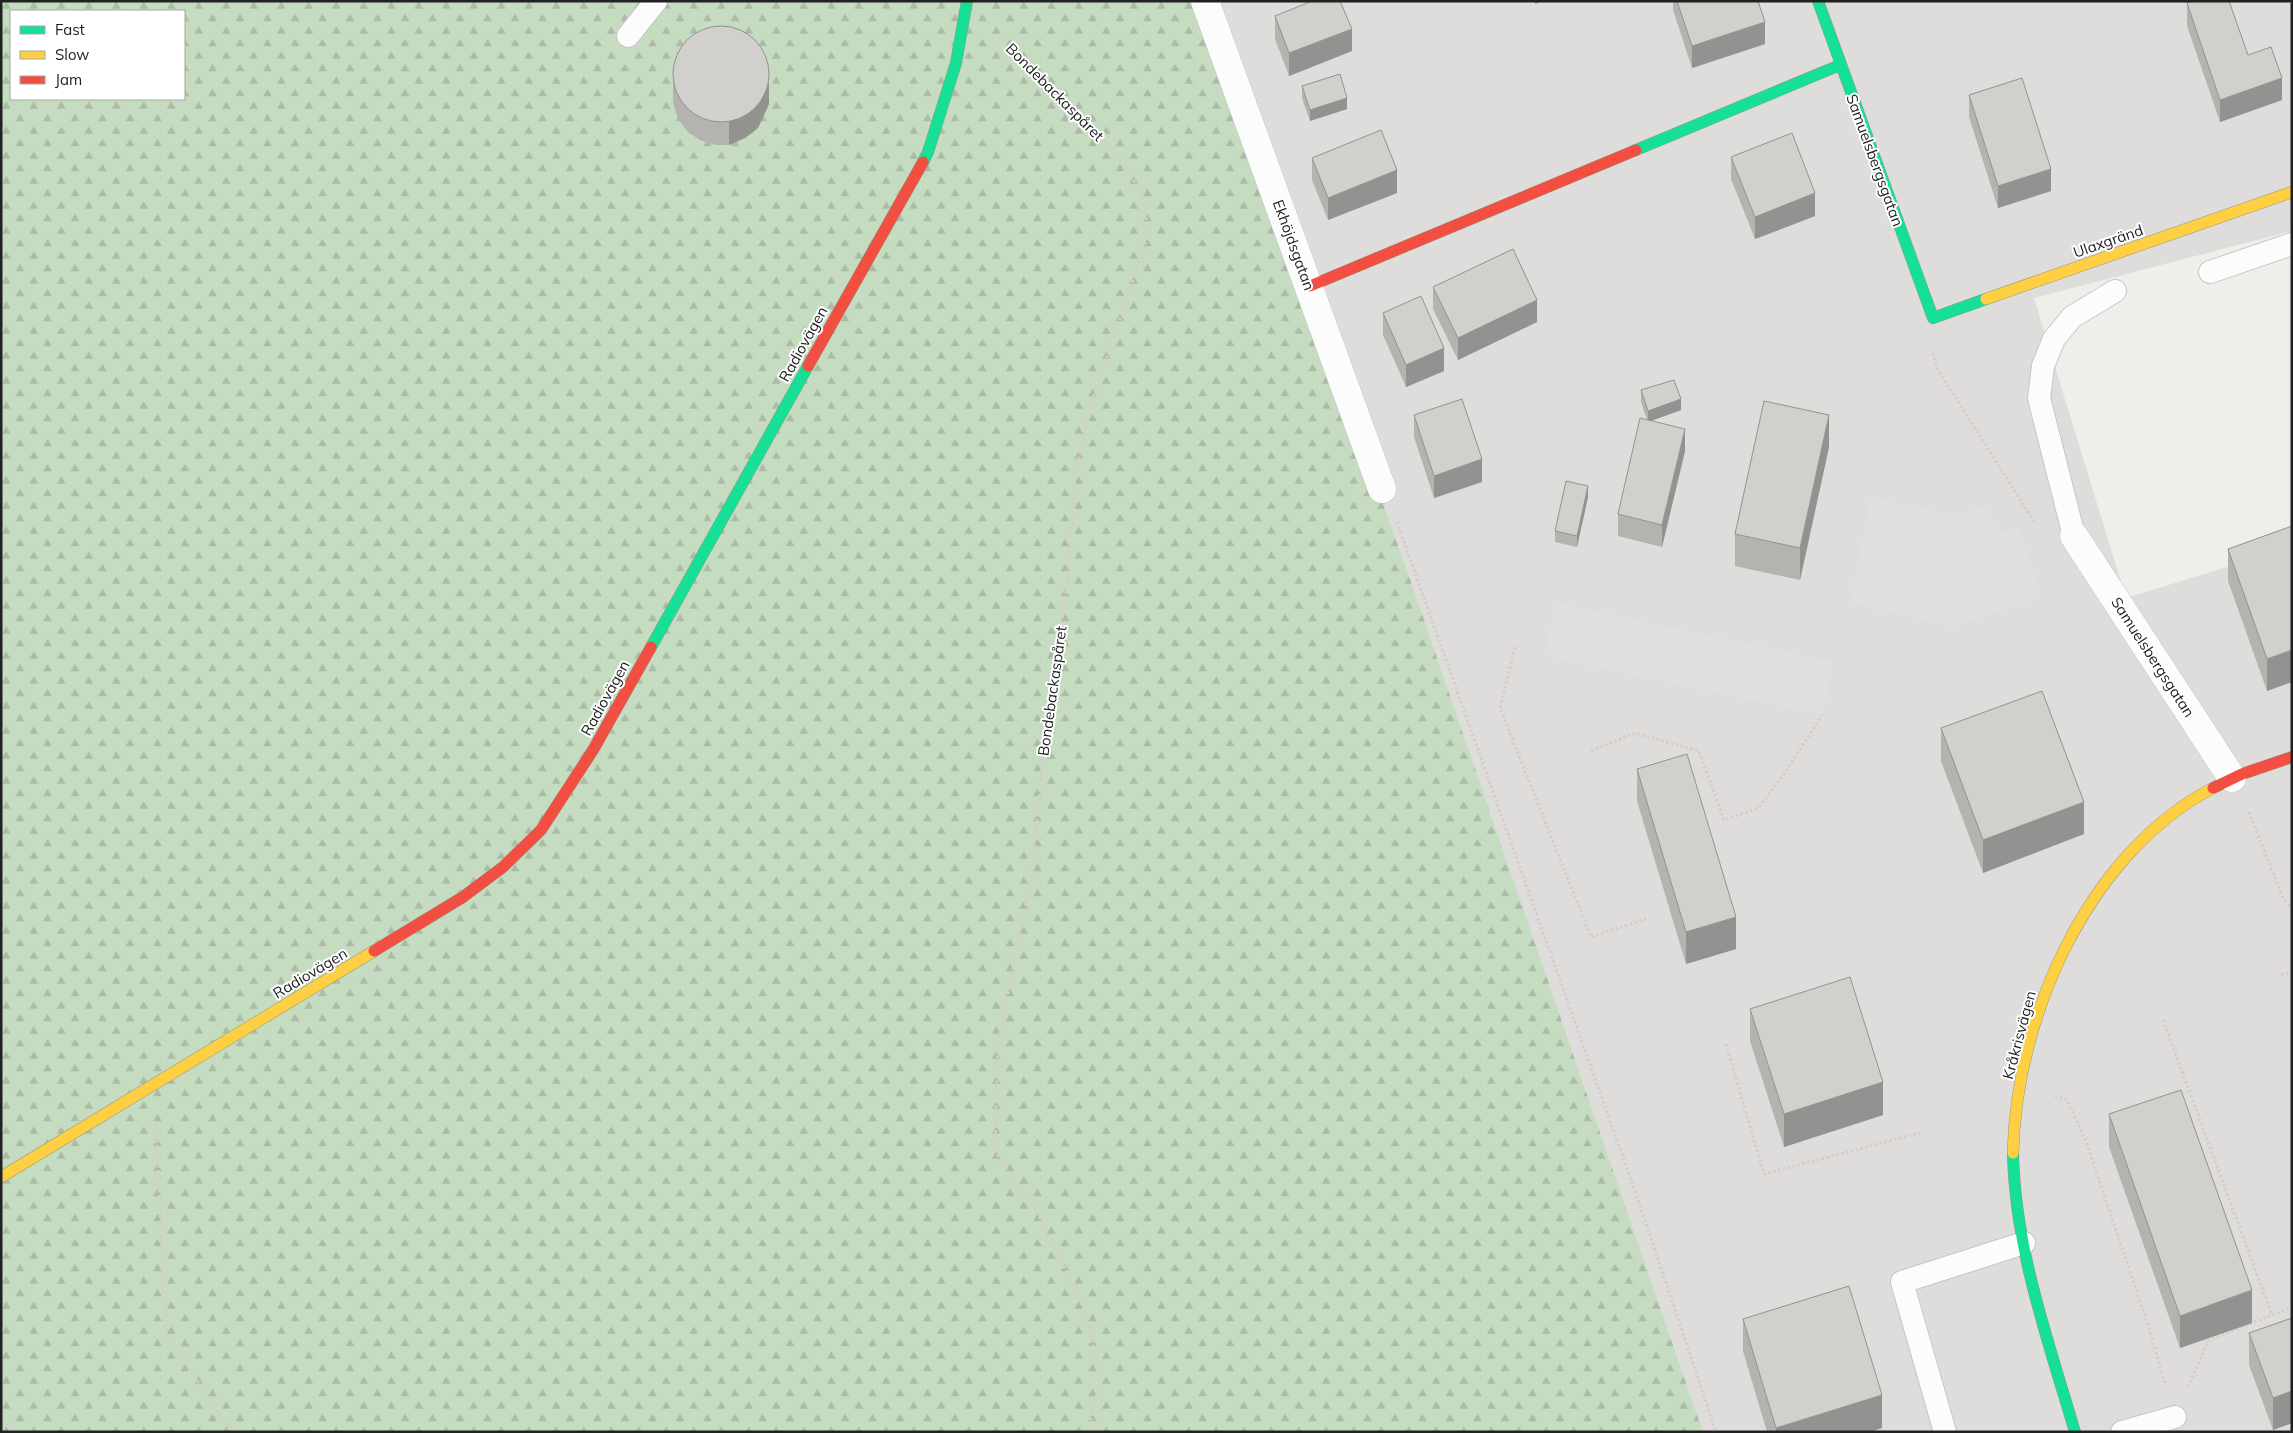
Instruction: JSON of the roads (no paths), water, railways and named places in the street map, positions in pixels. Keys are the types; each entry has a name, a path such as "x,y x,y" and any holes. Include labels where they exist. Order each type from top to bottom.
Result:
{"street":[{"name":"Ekhöjdsgatan","path":"1205,1 1310,286 1382,489"},
{"name":"Samuelsbergsgatan","path":"1818,1 1933,318"},
{"name":"Radiovägen","path":"1,1177 463,897 503,867 541,830 593,750 928,152 956,63 967,2"},
{"path":"1310,286 1840,65"},
{"name":"Ulaxgränd","path":"1933,318 2292,192"},
{"name":"Samuelsbergsgatan","path":"2074,536 2232,778"},
{"name":"Kråkrisvägen","path":"2075,1432 2030,1274 2018,1211 2013,1159 2021,1084 2035,1021 2049,982 2067,942 2107,880 2130,852 2160,825 2195,798 2232,778 2292,757"}],"lane":[{"path":"628,36 656,1"},
{"path":"2210,272 2292,244"},
{"path":"2074,536 2039,398 2043,366 2054,339 2072,317 2115,291"},
{"path":"1944,1432 1902,1282 2024,1242"},
{"path":"2122,1432 2175,1417"}]}
